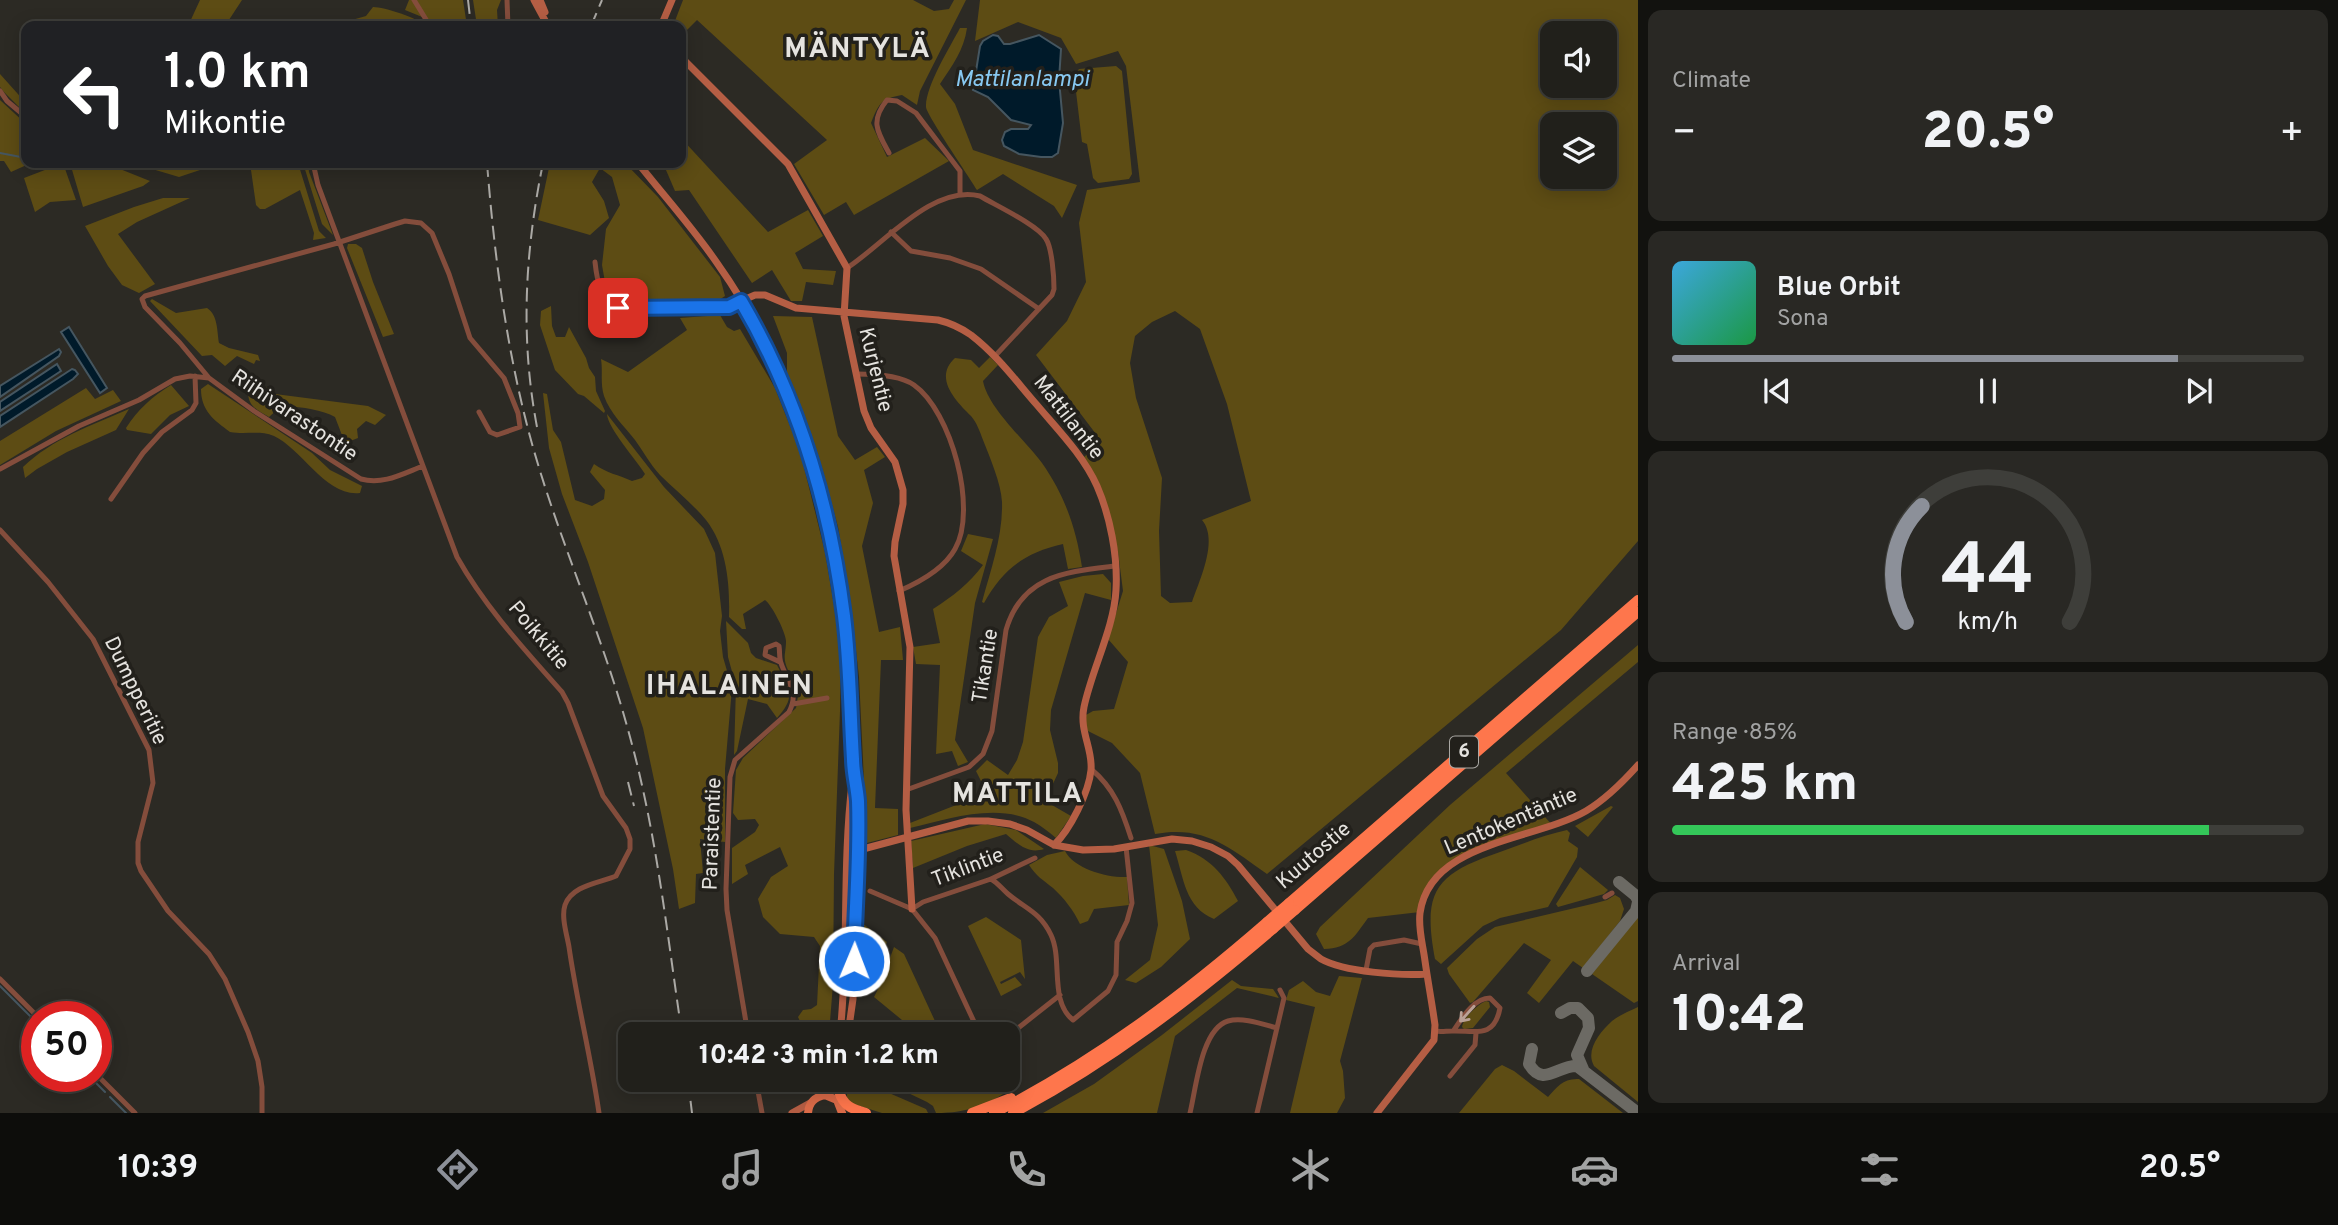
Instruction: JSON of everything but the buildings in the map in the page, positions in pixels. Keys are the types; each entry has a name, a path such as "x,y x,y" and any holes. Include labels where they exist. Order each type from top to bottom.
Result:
{"highway":[{"name":"Kuutostie","path":"994,1113 1133,1035 1191,998 1638,600"},
{"name":"Kuutostie","path":"1292,906 1638,612"},
{"name":"Kuutostie","path":"1013,1113 1074,1079 1133,1035"},
{"path":"972,1113 1033,1087 1133,1035"},
{"path":"1021,1113 1088,1073 1133,1035"},
{"path":"839,1092 842,1101 848,1107 866,1113"}],"main road":[{"path":"808,1113 810,1103 825,1095 835,1098 844,1109"}],"street":[{"path":"414,0 427,21"},
{"path":"507,0 508,21"},
{"path":"534,0 546,21"},
{"path":"540,0 547,21"},
{"path":"663,21 672,0"},
{"path":"686,62 788,164 848,268 903,222 950,196 960,194 980,196 1045,236 1054,289 995,356"},
{"path":"0,92 21,113"},
{"path":"888,153 877,132 876,122 878,111 887,100 897,102 916,113 960,171 960,194"},
{"name":"Poikkitie","path":"314,168 318,185 457,557 504,626 562,692 604,796 626,828 630,839 630,849 616,876 575,892 565,905 564,917 598,1113"},
{"path":"642,168 718,263 741,301 770,356 798,419 815,470 832,540 847,649 853,773 853,999 850,1022"},
{"path":"209,378 145,307 142,299 150,294 405,221 421,223 428,227 449,274 470,338 504,378 518,413 520,428 497,435 490,432 479,412"},
{"path":"891,232 911,251 975,266 1039,309"},
{"path":"595,262 602,293 609,303 618,308 729,307 741,301"},
{"name":"Kurjentie","path":"848,268 843,312 866,418 890,452 902,482 903,504 894,556 910,647 906,790 912,909"},
{"name":"Mattilantie","path":"741,301 755,295 771,296 796,308 938,320 961,328 995,356 1087,468 1108,517 1116,593 1084,708 1083,732 1091,769 1075,815 1054,845"},
{"path":"856,374 903,380 918,388 943,426 960,473 962,528 955,550 941,566 899,591"},
{"path":"111,499 143,453 162,432 192,410 197,403 195,376"},
{"name":"Riihivarastontie","path":"0,470 53,439 139,400 169,382 195,376 209,378 254,411 361,479 384,481 423,466"},
{"name":"Dumpperitie","path":"0,530 48,583 93,639 149,750 153,783 138,842 138,863 169,911 209,954 225,979 258,1061 262,1113"},
{"name":"Tikantie","path":"906,790 969,767 983,754 992,732 1006,630 1027,593 1037,584 1062,574 1115,566"},
{"path":"780,662 793,687 793,704 827,698"},
{"name":"Paraistentie","path":"746,1022 727,910 730,777 735,760 789,712 793,704"},
{"name":"Lentokentäntie","path":"1435,1031 1419,923 1422,902 1429,887 1443,869 1461,857 1553,826 1585,812 1603,800 1638,765"},
{"path":"1091,769 1117,798 1131,838"},
{"path":"852,852 968,821 1010,824 1054,845 1083,850 1126,847 1172,839 1192,841 1215,849 1238,865 1308,949 1322,959 1336,965 1366,970 1427,974"},
{"path":"991,879 1038,915 1051,934 1056,952 1059,995 1068,1016 1073,1020 1108,991 1116,975 1117,942 1132,902 1126,847"},
{"path":"842,1022 852,852"},
{"name":"Tiklintie","path":"912,909 923,902 991,879 1035,858"},
{"path":"870,891 912,909 934,937 974,1022"},
{"path":"1605,897 1612,893"},
{"path":"1366,970 1370,949 1374,944 1404,940 1422,944"},
{"path":"0,979 22,1001"},
{"path":"1257,1113 1284,998 1280,990"},
{"path":"1020,1026 1059,995"},
{"path":"1377,1113 1432,1045 1435,1031 1454,1030 1476,1034 1489,1028 1500,1011 1490,998 1482,999 1454,1030"},
{"path":"1190,1113 1205,1049 1213,1030 1229,1020 1243,1020 1276,1028"},
{"path":"1450,1076 1475,1045 1476,1034"},
{"path":"112,1090 135,1113"},
{"path":"758,1092 762,1113"},
{"path":"839,1092 844,1109"},
{"path":"792,1113 810,1103"}],"shaded area":[{"path":"200,0 242,0 228,21 190,21"},
{"path":"409,0 463,0 466,21 432,21 405,10"},
{"path":"473,0 501,0 497,10 498,21 476,21"},
{"path":"683,0 913,0 934,11 949,9 954,0 966,0 920,91 917,105 902,95 889,98 879,106 871,123 887,157 925,138 949,161 854,215 846,202 824,215 794,164 827,140 697,20 686,31 686,21 675,21"},
{"path":"980,0 1638,0 1638,541 1561,630 1267,874 1215,840 1188,833 1155,834 1140,773 1112,743 1088,731 1084,723 1086,715 1093,711 1114,709 1128,662 1108,639 1123,591 1118,552 1084,457 1102,442 1036,355 1067,321 1086,282 1079,223 1087,190 1140,182 1126,66 1118,51 1076,64 1061,38 1018,22 975,41","holes":["1175,311 1200,329 1227,404 1251,501 1202,520 1207,528 1208,549 1192,602 1170,603 1161,596 1159,531 1162,478 1136,398 1130,363 1135,336 1152,322"]},
{"path":"373,7 418,21 348,21 366,16"},
{"path":"960,28 967,28 963,44 940,84 955,104 973,150 1077,185 1062,218 1054,206 1003,174 977,190 928,112 926,107 929,89"},
{"path":"1116,66 1122,71 1132,174 1129,179 1098,183 1093,178 1087,144 1082,142 1074,75 1079,69"},
{"path":"0,74 21,97 21,109 3,91 0,87"},
{"path":"0,100 21,119 21,168 11,172 4,161 0,161"},
{"path":"686,143 768,232 808,210 823,236 795,253 803,269 836,271 833,285 806,282 802,301 791,301 772,270 752,283 689,190 675,191 665,168 686,168"},
{"path":"50,168 65,168 76,200 50,202 35,212 24,178"},
{"path":"71,168 118,168 150,181 143,186 83,207"},
{"path":"149,168 206,168 179,177"},
{"path":"251,168 300,168 319,231 326,238 313,240 314,233 300,190 265,209 256,205"},
{"path":"305,168 309,168 333,235 322,224"},
{"path":"549,168 600,168 592,182 604,201 609,218 590,235 538,220"},
{"path":"600,168 630,168 658,197 720,277 725,296 719,300 622,301 612,298 606,288 602,265 606,229 620,205 612,177"},
{"path":"163,198 190,198 137,222 118,234 155,284 139,293 122,285 85,226"},
{"path":"348,244 356,244 362,248 394,334 383,337 347,248"},
{"path":"152,299 176,313 207,308 215,319 219,343 258,355 260,361 256,360 254,364 237,356 225,366 212,355 202,356 150,301"},
{"path":"551,306 552,326 556,337 565,337 569,327 595,377 596,391 604,413 578,394 555,370 540,325 541,311"},
{"path":"720,315 727,327 734,331 740,329 775,388 800,451 825,552 841,647 830,1022 800,1022 798,1017 803,1010 817,1005 820,946 814,937 780,934 763,917 758,899 771,877 788,866 780,847 745,865 748,874 732,884 732,848 755,832 759,825 755,819 738,820 733,813 736,770 743,758 796,708 798,696 790,675 792,671 788,670 785,662 784,632 765,600 743,614 746,629 742,629 729,617 726,566 713,531 701,514 656,471 614,414 603,391 601,359 628,372 687,330 680,318"},
{"path":"773,316 812,317 838,436 855,460 877,447 885,457 864,470 873,503 862,546 879,632 900,627 903,660 881,660 875,808 898,809 898,835 867,843 859,677 838,527 822,468 787,375 787,353"},
{"path":"990,357 998,365 983,381 986,391 999,413 1042,463 1057,488 1073,526 1082,567 1068,569 1063,544 1037,552 1007,572 984,603 982,602 1001,527 1001,495 995,471 978,428 949,389 946,373 955,358 971,360 979,368"},
{"path":"208,384 312,453 330,470 362,486 360,493 336,488 274,436 230,432 214,419 203,403 201,389"},
{"path":"171,385 189,406 170,415 151,434 127,430 141,409"},
{"path":"262,385 268,388 279,408 269,417 250,402 250,387"},
{"path":"86,388 95,399 113,390 121,401 56,431 0,465 0,441"},
{"path":"543,393 547,394 553,430 561,442 575,500 592,506 604,499 605,490 590,472 594,464 632,481 645,474 617,436 607,414 664,487 704,529 715,553 722,616 720,631 723,657 732,688 725,769 725,842 700,839 703,873 696,874 695,903 679,909 643,728 588,562 562,494 549,448"},
{"path":"275,394 368,406 386,415 375,425 366,421 357,429 358,438 345,443 335,417 287,406"},
{"path":"129,409 116,430 67,452 25,478 23,467 47,448"},
{"path":"968,534 993,539 975,603 955,740 968,762 958,766 952,751 936,754 940,665 916,664 913,647 940,643 933,609 960,589 983,565 961,551"},
{"path":"1103,574 1111,583 1111,600 1085,593 1051,710 1050,730 1058,773 1045,801 1071,816 1056,838 1034,822 1005,813 972,814 910,828 910,823 987,793 976,771 987,760 1008,775 1023,742 1038,637 1049,617 1068,606 1059,582"},
{"path":"726,621 748,643 756,658 777,665 789,692 787,704 777,718 767,704 748,699 734,755 736,686 728,657"},
{"path":"1638,645 1638,662 1506,773 1553,826 1474,852 1435,877 1420,912 1368,918 1355,936 1345,944 1324,949 1316,934 1320,927 1450,805"},
{"path":"1613,807 1588,837 1575,826"},
{"path":"985,824 1016,830 1044,849 1028,849 1006,834 967,846 913,868 911,841"},
{"path":"1567,830 1570,833 1568,841 1578,848 1577,857 1548,907 1500,918 1483,926 1441,964 1435,959 1431,935 1433,901 1448,877 1478,860"},
{"path":"1149,845 1164,849 1182,901 1190,939 1161,967 1136,983 1125,980 1150,960 1158,925"},
{"path":"1186,850 1211,864 1238,901 1214,919 1197,907 1187,891 1175,851"},
{"path":"1065,851 1076,863 1092,871 1127,877 1129,905 1094,909 1088,921 1080,924 1065,900 1029,865 1047,855"},
{"path":"1580,867 1608,890 1604,894 1558,907 1556,904"},
{"path":"1615,895 1620,898 1624,909 1620,921 1583,968 1573,961 1539,1003 1527,993 1551,960 1524,943 1473,1002 1470,1003 1449,974 1447,968 1477,939 1495,927 1596,903"},
{"path":"1638,916 1638,1001 1634,1003 1592,974"},
{"path":"986,917 1021,940 1025,979 1020,972 1000,982 1001,984 1015,977 1022,985 1001,996 968,926"},
{"path":"862,923 887,942 878,967 863,967"},
{"path":"894,947 904,954 935,1022 904,1022 874,997"},
{"path":"1339,976 1362,978 1340,1061 1345,1098 1337,1113 1290,1113 1315,1007 1286,1000 1289,990 1303,981 1316,992 1330,996"},
{"path":"1232,980 1241,986 1273,989 1279,998 1237,988 1175,1036 1157,1113 1043,1113 1094,1084"},
{"path":"1486,1001 1490,1007 1473,1028 1464,1029 1463,1023 1468,1016"},
{"path":"1638,1007 1638,1102 1594,1066 1591,1054 1595,1042 1607,1025"},
{"path":"1502,1065 1548,1097 1565,1082 1579,1079 1623,1113 1459,1113 1495,1069"},
{"path":"847,1092 887,1092 926,1109 928,1113 882,1113 847,1102"},
{"path":"906,1092 1006,1092 977,1107 958,1111 936,1113 933,1106"}],"water":[{"name":"Mattilanlampi","path":"993,35 998,36 1004,44 1010,44 1039,35 1061,49 1059,80 1063,123 1058,153 1052,157 1019,154 1004,146 1002,140 1005,132 1011,129 1028,129 1031,125 1011,120 988,97 973,90 980,46"},
{"path":"69,327 107,388 100,393 61,332"},
{"path":"59,349 59,356 0,397 0,386"},
{"path":"57,364 61,371 0,411 0,402"},
{"path":"72,369 78,374 73,379 0,427 0,416"}],"waterway":[{"path":"0,153 21,157"},
{"path":"0,986 21,1007"},
{"path":"110,1097 126,1113"}],"taxiway":[{"path":"1619,882 1638,900"},
{"path":"1587,971 1636,911 1638,902"},
{"path":"1561,1013 1570,1008 1578,1008 1588,1018 1589,1028 1577,1055 1583,1069"},
{"path":"1532,1049 1529,1064 1534,1071 1545,1075 1577,1066 1638,1113"}],"railway":[{"path":"468,0 470,21"},
{"path":"593,21 602,0"},
{"path":"487,168 501,295 519,393 538,464 606,658 630,737 647,811 680,1022"},
{"path":"537,427 528,361 527,295 532,229 542,168"},
{"path":"628,782 634,806"},
{"path":"689,1092 692,1113"}],"district":[{"name":"MÄNTYLÄ","path":"858,50"},
{"name":"IHALAINEN","path":"730,687"},
{"name":"MATTILA","path":"1018,795"}],"route":[{"path":"618,308 729,307 741,301 760,335 798,419 815,470 832,540 844,616 853,773 858,800 854,961"}]}
